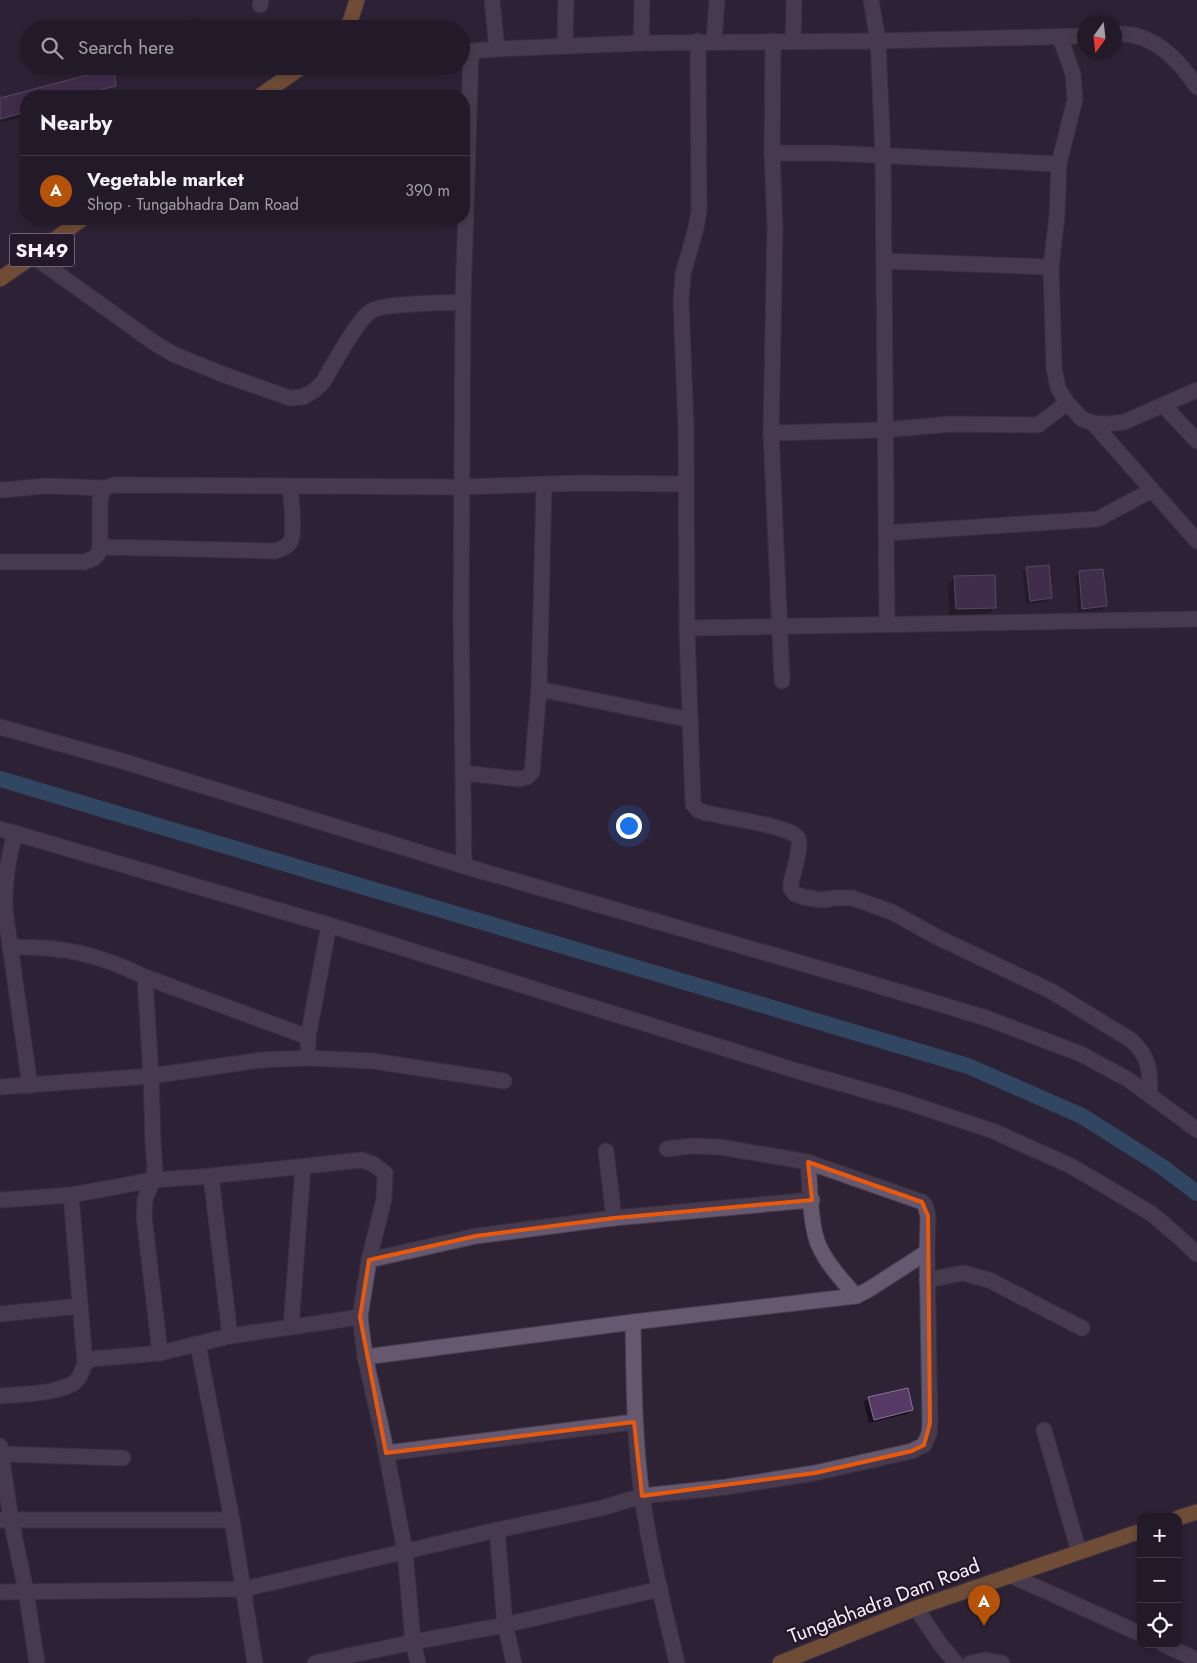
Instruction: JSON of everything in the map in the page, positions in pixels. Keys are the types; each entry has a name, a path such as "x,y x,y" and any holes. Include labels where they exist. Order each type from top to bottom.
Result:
{"main road":[{"path":"351,20 357,0"},
{"path":"269,90 290,75"},
{"name":"SH49","path":"0,279 74,225"},
{"path":"1182,1517 1197,1512"},
{"path":"1010,1575 1137,1532"},
{"name":"Tungabhadra Dam Road","path":"780,1663 916,1608 1010,1575"}],"street":[{"path":"492,0 496,49"},
{"path":"564,45 566,0"},
{"path":"641,43 642,0"},
{"path":"714,42 717,0"},
{"path":"794,0 794,41"},
{"path":"871,0 878,41 883,156 887,624"},
{"path":"1122,33 1152,41 1166,51 1197,87"},
{"path":"470,52 564,45 698,41 878,41 1077,36"},
{"path":"1060,37 1074,74 1075,99 1059,164 1057,216 1051,267 1054,368 1058,388 1067,403 1082,418 1093,423 1107,424 1124,422 1197,390"},
{"path":"698,41 699,211 683,274 681,301 686,428 687,628 694,804 698,810 706,813 782,829 795,834 799,845 791,883 791,889 795,894 823,900 852,898 892,912 937,937 1050,991 1131,1040 1146,1058 1150,1070 1150,1095"},
{"path":"773,42 772,153 775,228 771,433 782,681"},
{"path":"466,75 466,90"},
{"path":"772,153 830,153 1059,164"},
{"path":"464,225 461,616 464,866"},
{"path":"33,256 153,342 173,354 290,398 303,397 315,390 323,382 361,320 371,311 386,306 463,302"},
{"path":"884,261 1051,267"},
{"path":"771,433 886,430 950,424 1038,425 1067,403"},
{"path":"1163,405 1197,441"},
{"path":"1093,423 1197,541"},
{"path":"0,490 46,486 105,488 114,485 462,486 579,483 686,484"},
{"path":"463,773 519,779 528,777 532,772 539,689 544,485"},
{"path":"100,547 274,551 285,547 291,541 290,486"},
{"path":"0,562 84,562 93,559 98,554 100,547 100,501 105,488"},
{"path":"886,533 1098,519 1152,490"},
{"path":"687,628 1197,619"},
{"path":"539,689 691,720"},
{"path":"0,727 122,761 464,866 856,978 986,1018 1081,1054 1129,1080 1197,1130"},
{"path":"30,1086 10,947 4,890 8,861 7,831 329,925 779,1065 902,1101 993,1131 1071,1166 1152,1214 1197,1254"},
{"path":"308,1058 308,1037 329,925"},
{"path":"10,947 39,946 79,952 125,967 145,977 308,1037"},
{"path":"145,977 152,1076 155,1168 153,1180 145,1200 144,1216 160,1353"},
{"path":"0,1087 152,1076 261,1060 308,1058 372,1061 504,1081"},
{"path":"0,1592 244,1589 497,1530 602,1508 642,1496 726,1488 815,1473 912,1452 924,1445 929,1434 930,1423 927,1280 928,1216 925,1205 922,1202 808,1162 720,1147 691,1146 667,1149"},
{"path":"606,1151 614,1218"},
{"path":"0,1200 71,1195 153,1180 211,1176 362,1160 373,1164 384,1173 384,1199 369,1260 360,1318 365,1357 405,1551 413,1642 418,1663"},
{"path":"808,1162 814,1233 819,1247 856,1296"},
{"path":"291,1328 303,1167"},
{"path":"211,1176 230,1336"},
{"path":"0,1396 55,1390 74,1383 85,1363 71,1195"},
{"path":"369,1260 476,1236 614,1218 812,1200"},
{"path":"365,1357 633,1322 856,1296 927,1252"},
{"path":"927,1280 964,1273 989,1280 1082,1328"},
{"path":"0,1314 80,1306"},
{"path":"85,1363 96,1358 160,1353 230,1336 360,1318"},
{"path":"633,1322 634,1422 642,1496 677,1663"},
{"path":"198,1345 232,1520 256,1663"},
{"path":"386,1453 634,1422"},
{"path":"1044,1430 1079,1552"},
{"path":"37,1663 26,1591 6,1520 0,1451 123,1458"},
{"path":"6,1520 232,1520"},
{"path":"497,1530 505,1625 514,1663"},
{"name":"Tungabhadra Dam Road","path":"1010,1575 1137,1632"},
{"path":"314,1663 505,1625 660,1589"},
{"path":"916,1608 940,1644 956,1663"},
{"path":"1172,1648 1197,1660"},
{"path":"970,1663 986,1660 1002,1663"}],"highlighted area":[{"path":"808,1162 922,1202 928,1216 930,1423 924,1445 912,1451 815,1473 642,1496 634,1422 386,1453 360,1317 369,1260 476,1236 614,1218 812,1200"}],"building":[{"path":"87,75 115,75 116,86 102,90 30,90"},
{"path":"20,93 20,114 0,119 0,98"},
{"path":"1049,565 1052,598 1030,601 1026,567"},
{"path":"1103,569 1107,606 1082,609 1079,571"},
{"path":"995,575 996,608 956,609 954,576"},
{"path":"908,1388 913,1410 874,1420 868,1397"}],"waterway":[{"path":"0,779 968,1066 1082,1116 1161,1166 1197,1193"}],"place":[{"name":"Vegetable market","path":"984,1626"}]}
